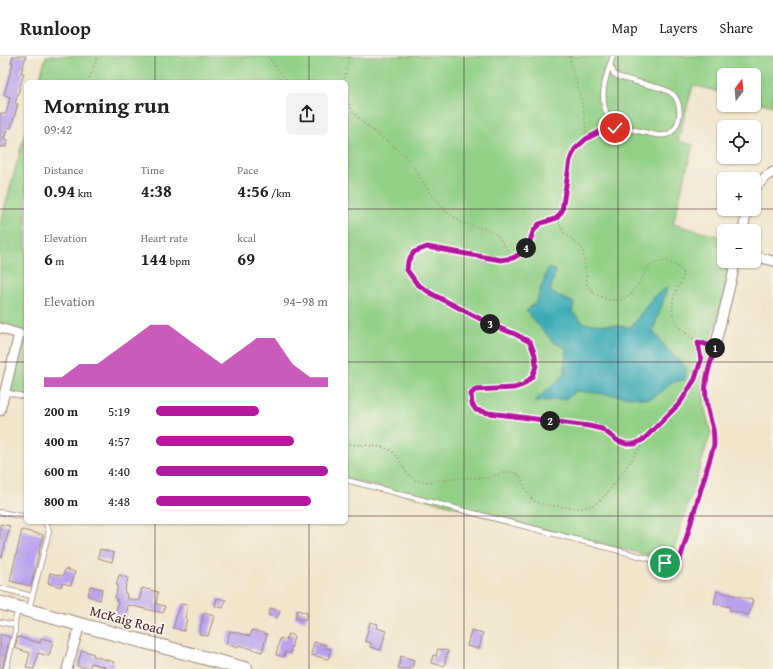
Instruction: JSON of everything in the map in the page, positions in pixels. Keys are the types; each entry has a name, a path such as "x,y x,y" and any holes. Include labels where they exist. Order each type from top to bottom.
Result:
{"street":[{"path":"761,182 773,172"},
{"path":"761,258 773,261"},
{"path":"715,347 734,268"},
{"path":"0,328 19,334 0,411"},
{"name":"McKaig Road","path":"0,603 80,624 216,665 246,669"},
{"path":"67,669 80,624"}],"lane":[{"path":"610,64 614,74 619,77 664,89 672,93 678,100 680,110 679,120 672,132 666,135 654,134 621,127 610,120 604,106 603,91 612,56"},
{"path":"348,481 678,566 714,445 713,431 706,398 706,383 715,347"},
{"path":"5,392 24,397"},
{"path":"0,512 24,517"},
{"path":"6,669 16,632 15,621 32,596 49,531 46,524"},
{"path":"0,588 32,596"},
{"path":"0,622 15,625"}],"path":[{"path":"89,80 98,56"},
{"path":"268,56 287,80"},
{"path":"344,80 349,56"},
{"path":"570,56 585,117 586,139"},
{"path":"348,101 353,112 368,127 401,152 410,161 430,193 447,212 463,222 486,230 497,236 513,258"},
{"path":"621,127 603,130 586,139 575,149 570,160 562,211 557,218 539,224 533,232 529,244 523,252 513,258 501,260 427,247 414,252 408,261 407,270 417,284 432,294 487,323 515,334 530,342 535,355 536,366 532,377 523,385 514,388 475,390 471,394 472,404 476,410 589,426 602,429 618,441 626,444 635,444 644,439 680,403 695,379 701,360 698,342"},
{"path":"557,218 564,233 583,250 587,284 595,294 608,300 620,300 631,295 649,267 656,263 665,261 679,267 684,276 673,301 672,312 677,326 698,342 715,347"},
{"path":"348,444 374,446 388,449 394,454 402,466 415,480 426,482 460,478 486,478 512,472 520,476 532,499 538,503 544,505 581,508 594,504 609,491 640,449 644,439"}],"green space":[{"path":"46,56 773,56 773,106 761,103 761,68 717,68 717,91 693,85 678,141 693,145 673,224 717,236 717,268 734,268 708,348 703,383 705,411 711,432 670,561 348,480 348,80 40,80"},
{"path":"24,136 24,397 5,392 19,334 0,328 0,225"}],"water":[{"path":"548,268 556,270 550,292 574,303 572,312 584,323 631,327 654,296 668,287 653,331 669,351 687,368 685,380 672,382 662,392 649,399 577,391 565,399 534,402 564,375 566,348 553,342 526,311 536,302"}],"building":[{"path":"13,56 26,56 21,73 24,73 15,104 18,104 11,128 8,127 4,139 8,140 6,147 2,146 2,148 0,147 0,113 6,114 10,97 4,95 13,63 11,63"},
{"path":"0,524 10,526 2,557 0,557"},
{"path":"22,530 43,535 31,586 10,581"},
{"path":"100,549 114,553 112,562 98,558"},
{"path":"65,569 75,572 71,585 62,583 61,587 48,583 50,573 63,576"},
{"path":"119,575 128,578 124,593 127,594 126,598 139,601 142,588 158,592 156,604 165,606 163,613 128,605 126,617 115,614 118,602 115,598 118,585 116,585"},
{"path":"90,586 102,589 100,600 88,596"},
{"path":"717,591 753,600 749,615 729,610 730,607 714,603"},
{"path":"217,598 226,600 223,608 215,606"},
{"path":"181,604 188,605 184,631 173,628"},
{"path":"270,608 280,611 277,618 268,615"},
{"path":"297,610 307,613 305,621 295,618"},
{"path":"204,613 214,616 208,636 199,634"},
{"path":"370,622 378,624 377,628 386,631 381,650 370,647 371,643 365,641"},
{"path":"252,630 267,634 262,652 239,645 238,648 226,644 230,631 250,636"},
{"path":"471,630 483,633 479,649 467,646"},
{"path":"0,634 10,637 2,669 0,669"},
{"path":"288,634 294,636 290,654 285,652 284,657 276,655 280,638 286,640"},
{"path":"18,637 40,643 41,638 53,641 49,656 38,653 34,669 26,668 30,653 15,648"},
{"path":"314,642 326,645 325,648 331,649 328,659 311,655"},
{"path":"438,649 448,651 444,666 431,663 433,655 436,656"},
{"path":"82,650 94,654 93,656 114,662 112,669 104,669 105,667 91,663 89,669 77,666"},
{"path":"401,656 414,660 412,669 398,668"}],"route":[{"path":"615,128 603,130 586,139 575,149 570,160 562,211 557,218 539,224 533,232 529,244 523,252 513,258 501,260 427,247 414,252 408,261 407,270 417,284 432,294 494,326 515,334 530,342 535,355 536,366 532,377 523,385 514,388 475,390 471,394 472,404 476,410 589,426 602,429 618,441 626,444 635,444 644,439 680,403 695,379 701,360 698,342 715,347 706,383 706,398 713,431 714,445 678,566 665,563"}]}
